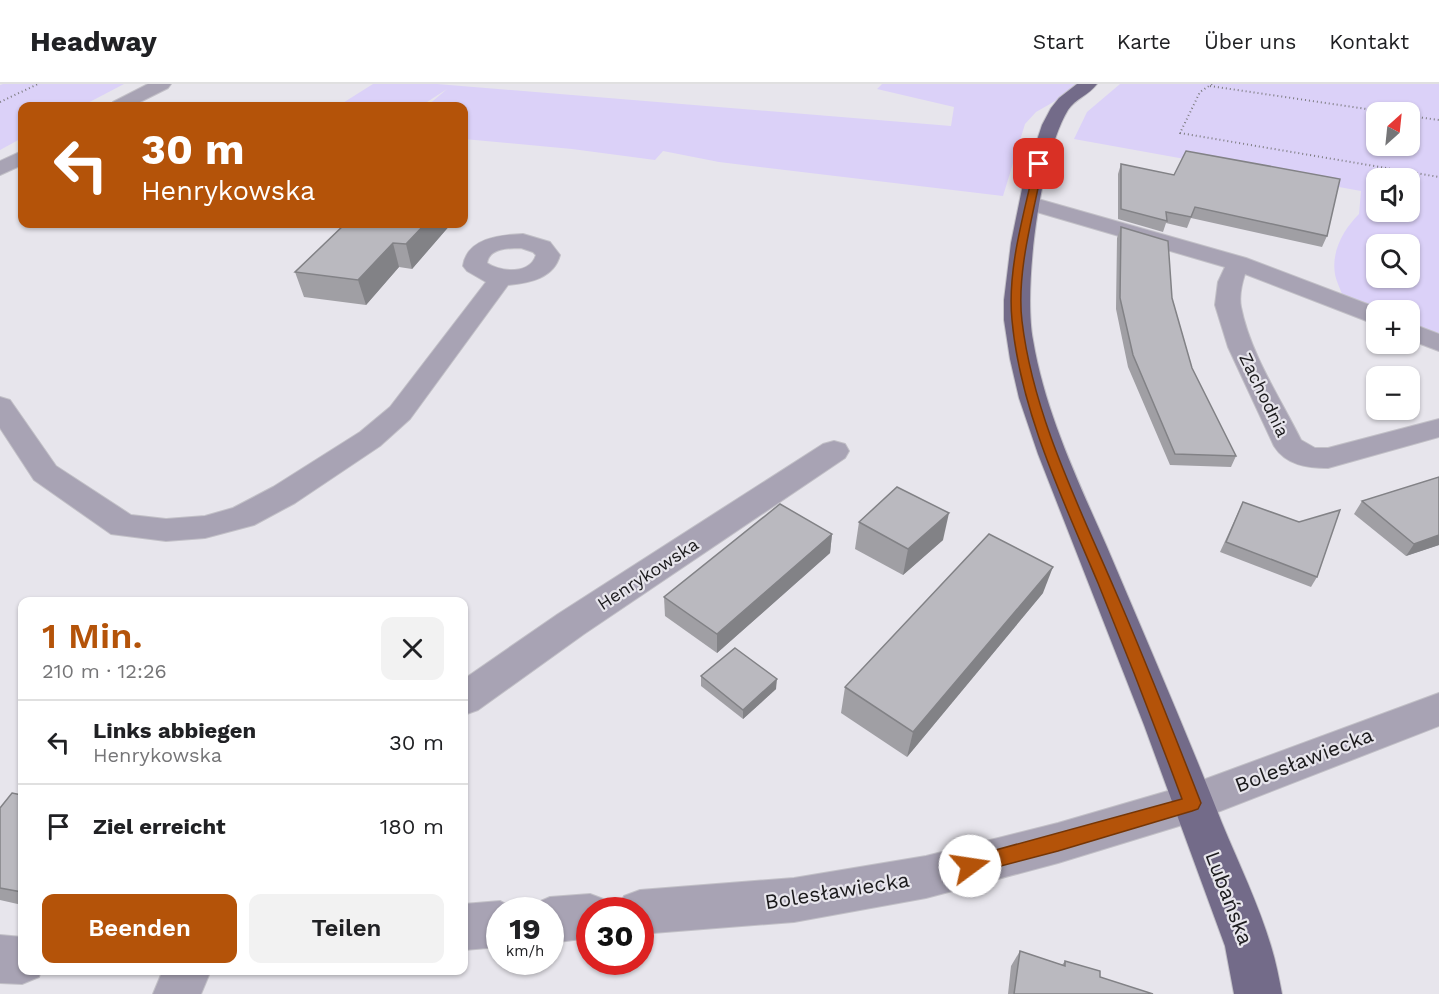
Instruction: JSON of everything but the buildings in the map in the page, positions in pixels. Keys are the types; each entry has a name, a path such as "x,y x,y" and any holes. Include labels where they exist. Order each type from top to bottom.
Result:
{"main road":[{"path":"1088,84 1060,107 1043,144 1016,295 1017,321 1028,382 1070,498 1135,654 1192,803"},
{"name":"Lubańska","path":"1192,803 1248,946 1258,994"}],"street":[{"path":"127,102 162,84"},
{"path":"0,169 18,159"},
{"path":"1031,203 1238,263 1366,313"},
{"name":"Zachodnia","path":"1238,263 1230,282 1228,304 1241,347 1289,446 1309,458 1328,458 1439,428"},
{"path":"0,406 45,473 123,526 166,530 205,527 243,517 284,495 370,440 400,414 501,278"},
{"path":"1420,335 1439,343"},
{"name":"Henrykowska","path":"468,696 571,624 834,451"},
{"name":"Bolesławiecka","path":"654,911 794,900 926,877 1058,843 1192,803 1439,709"},
{"path":"468,927 486,925"},
{"path":"0,959 18,960"},
{"path":"177,994 185,975"}],"path":[{"path":"0,102 38,84"},
{"path":"1366,109 1211,85 1200,92 1180,133 1439,177"},
{"path":"1420,117 1439,120"}],"shaded area":[{"path":"124,84 90,102 18,102 18,140 0,150 0,85"},
{"path":"373,84 437,84 951,126 954,107 877,89 882,84 1085,84 1036,112 1025,124 1003,196 719,162 663,151 655,160 572,149 468,139 468,102 432,102 447,89 427,102 344,102"},
{"path":"1120,84 1439,84 1439,338 1420,330 1420,300 1366,300 1366,306 1343,297 1336,280 1335,257 1348,226 1359,214 1361,191 1074,139 1087,112"}],"route":[{"path":"970,866 1058,843 1192,803 1135,654 1078,521 1028,382 1017,321 1016,295 1039,164"}]}
